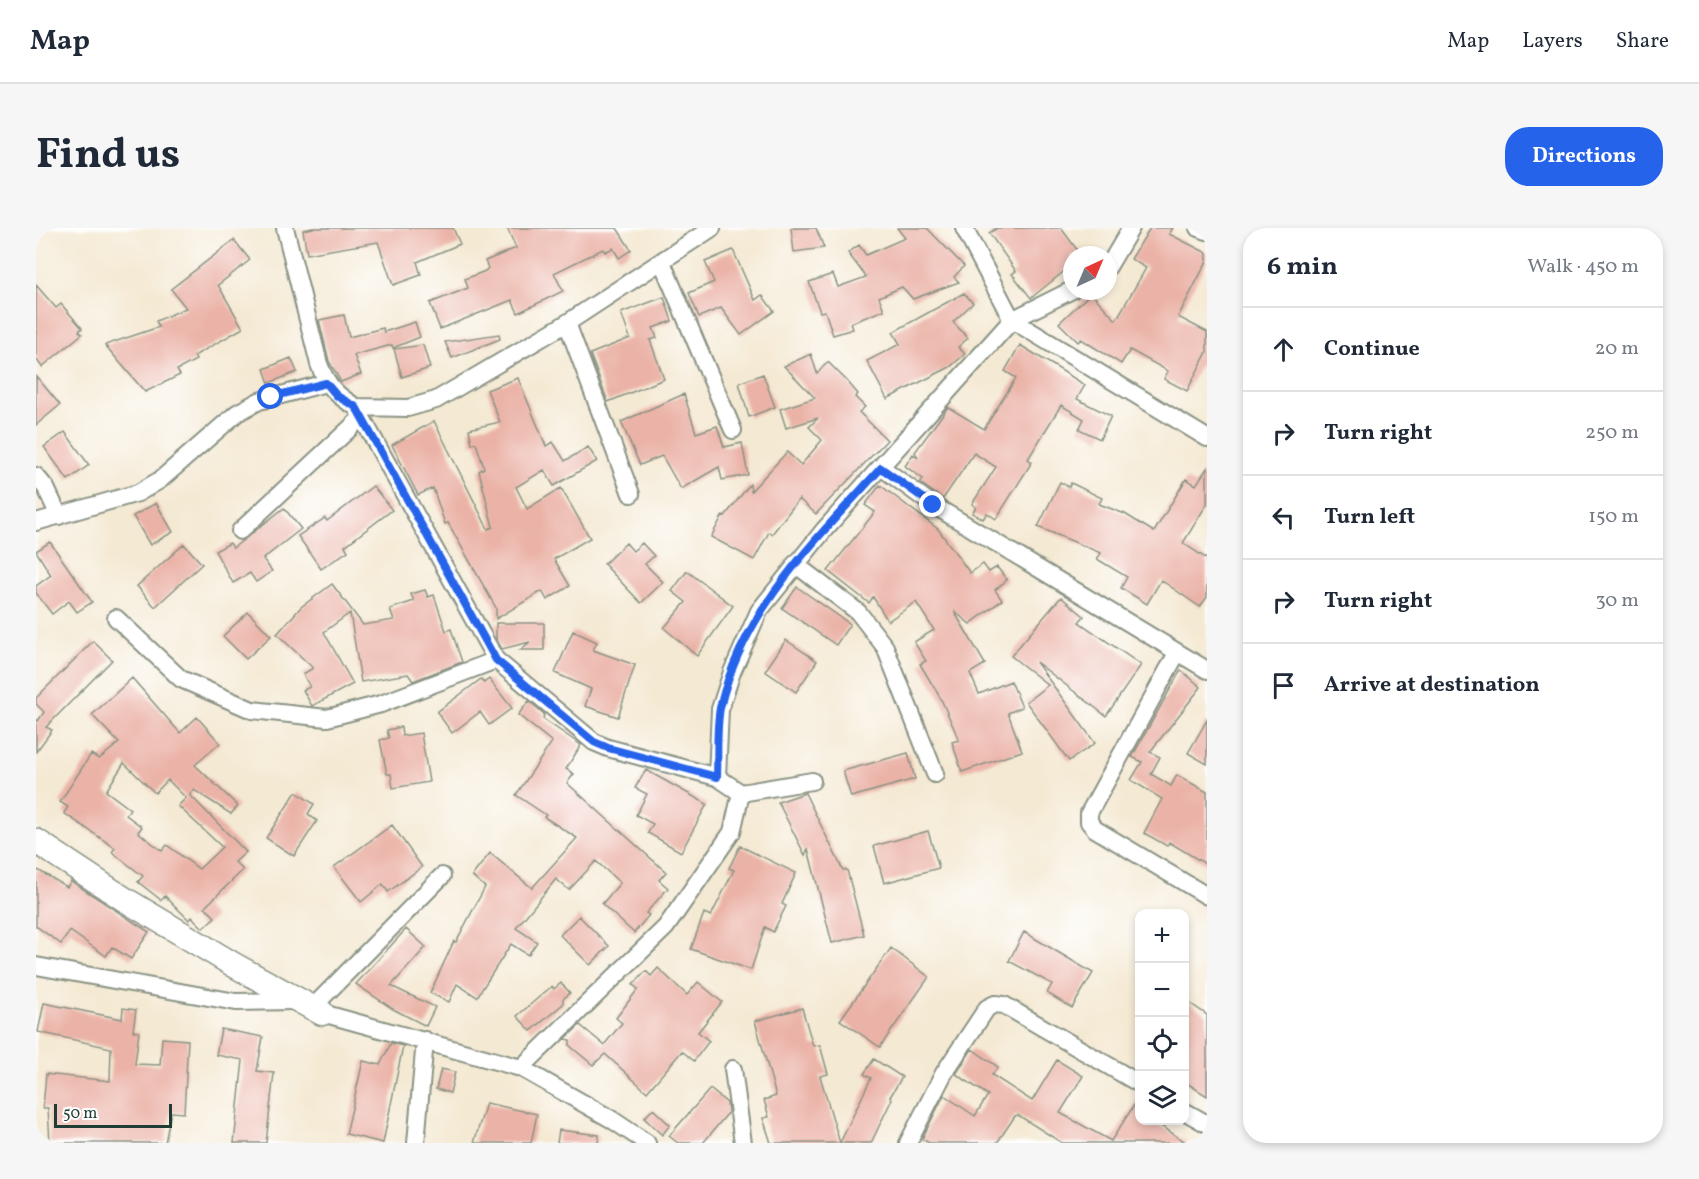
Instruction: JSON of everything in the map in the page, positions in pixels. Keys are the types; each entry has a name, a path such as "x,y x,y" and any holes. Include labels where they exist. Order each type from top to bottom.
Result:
{"street":[{"path":"285,228 319,364 326,383 337,396 358,413 496,660 594,742 608,748 717,777 741,793 813,781"},
{"path":"240,531 358,413 408,408 436,400 567,323 712,228"},
{"path":"964,228 1012,320 1207,438"},
{"path":"1117,252 1131,228"},
{"path":"1198,228 1207,231"},
{"path":"662,262 733,430"},
{"path":"717,777 720,710 732,672 759,611 795,564 1012,320 1063,294"},
{"path":"567,323 631,494"},
{"path":"36,522 138,493 160,480 237,413 259,401 326,383"},
{"path":"881,468 933,505 1207,670"},
{"path":"36,476 45,488 59,516"},
{"path":"795,564 858,612 885,647 935,774"},
{"path":"116,618 181,679 252,710 327,718 381,704 496,660"},
{"path":"1177,653 1089,813 1089,822 1095,829 1207,896"},
{"path":"521,1068 666,927 732,832 741,793"},
{"path":"36,841 124,899 312,1007"},
{"path":"312,1007 442,876"},
{"path":"36,966 236,1002 312,1007 521,1068 611,1119 647,1143"},
{"path":"908,1143 944,1073 987,1008 995,1004 1004,1005 1135,1081"},
{"path":"416,1143 425,1040"},
{"path":"733,1069 743,1143"},
{"path":"1189,1113 1207,1124"}],"building":[{"path":"313,228 453,228 460,244 417,262 421,275 393,285 378,242 307,254 303,230"},
{"path":"507,228 617,228 631,250 619,258 613,248 605,252 603,249 554,273 563,291 518,313 512,300 440,329 430,303 468,288 465,279 485,271 488,268 485,261 516,248"},
{"path":"791,228 816,228 824,248 794,252"},
{"path":"897,228 927,228 964,266 954,277 959,282 913,299 902,287 879,297 884,310 851,323 853,329 833,335 825,311 820,312 809,282 833,274 838,287 866,277 848,253 859,245 866,255 905,238"},
{"path":"997,228 1061,228 1074,246 1063,246 1063,272 1031,298 1012,274 1016,271 989,233"},
{"path":"1150,228 1173,228 1169,234 1207,253 1207,261 1178,317 1207,332 1207,352 1187,391 1164,379 1168,371 1130,350 1121,364 1081,339 1078,342 1059,323 1084,300 1097,300 1116,320 1146,268 1131,259"},
{"path":"234,240 250,260 218,285 243,328 194,356 196,360 177,370 180,375 145,392 105,345 159,327 156,321 186,308 171,289"},
{"path":"733,250 755,300 762,295 774,311 741,335 721,308 699,317 689,293 714,282 705,262"},
{"path":"36,285 56,308 61,304 82,328 79,331 82,334 42,367 36,359"},
{"path":"964,293 973,303 953,322 968,338 958,347 965,354 950,367 887,399 867,361 900,344 893,332"},
{"path":"664,297 672,321 653,328 657,338 650,340 664,379 608,402 590,354 630,338 621,313"},
{"path":"344,315 349,337 383,328 384,332 415,322 420,337 393,348 392,345 354,355 361,374 341,382 329,361 319,320"},
{"path":"499,334 500,339 452,358 445,342"},
{"path":"423,345 430,368 402,377 394,349"},
{"path":"1020,345 1085,385 1077,399 1111,416 1100,439 1079,429 1084,419 1061,405 1028,459 1032,462 996,519 987,513 983,519 972,513 976,507 972,504 996,467 974,453 943,499 920,483 923,479 905,466 913,454 918,458 915,452 948,407 984,429 1016,378 1005,371"},
{"path":"811,354 817,373 828,362 847,381 858,394 855,397 865,407 859,412 887,440 816,514 799,499 772,534 769,532 754,560 711,537 723,515 725,516 750,484 751,491 787,452 801,465 822,440 809,427 818,418 786,428 780,409 815,398 784,366"},
{"path":"291,358 297,372 269,383 264,369"},
{"path":"763,374 775,407 749,417 739,383"},
{"path":"36,376 60,405 36,425"},
{"path":"518,378 546,446 553,442 565,461 588,447 597,461 554,486 544,470 516,487 527,509 561,488 590,538 554,559 570,586 547,600 542,591 496,619 496,608 448,523 445,524 433,488 418,495 392,445 434,421 488,529 493,527 479,471 484,468 476,443 472,444 469,429 500,422 487,390"},
{"path":"684,394 696,433 717,426 724,447 742,443 748,475 722,480 719,467 681,489 662,456 640,465 621,422"},
{"path":"65,432 89,465 68,480 44,447"},
{"path":"1207,468 1207,504 1183,543 1207,559 1207,597 1200,607 1161,580 1147,604 1121,588 1127,577 1097,559 1101,553 1038,527 1060,482 1069,487 1071,483 1102,498 1099,504 1125,514 1154,532 1186,479 1196,485"},
{"path":"880,485 938,529 970,573 983,564 989,572 997,567 1007,580 995,590 1002,600 970,624 954,611 985,664 970,673 979,694 1011,681 1022,707 1008,713 1022,751 962,772 952,742 959,740 941,699 920,664 926,661 914,642 934,630 916,602 888,621 873,597 869,603 828,571 875,512 865,505"},
{"path":"373,486 392,510 345,546 348,551 321,569 298,536 325,518 327,521"},
{"path":"156,503 173,532 150,545 133,516"},
{"path":"284,508 301,529 263,559 272,571 256,582 250,573 233,583 215,551 230,543 233,548"},
{"path":"50,542 92,602 77,612 69,601 52,614 36,593 36,586 51,575 36,551"},
{"path":"626,543 633,551 642,543 654,556 645,564 663,582 641,603 604,564"},
{"path":"184,544 202,564 155,607 137,586"},
{"path":"687,571 733,606 697,656 664,628 686,602 672,591"},
{"path":"332,584 363,625 394,620 390,609 414,601 411,594 425,590 428,597 434,595 446,631 451,629 462,662 413,681 408,674 361,682 350,613 324,632 353,684 312,706 303,690 310,687 303,674 313,668 277,634 301,607"},
{"path":"797,587 850,624 836,645 782,608"},
{"path":"1061,597 1084,616 1079,622 1141,665 1106,716 1036,662 1095,743 1069,761 1026,702 1048,685 1011,656"},
{"path":"248,612 271,636 246,659 223,636"},
{"path":"496,623 544,623 544,650 520,650 530,642 502,649 496,638"},
{"path":"573,631 597,642 593,650 635,665 618,717 585,706 591,689 555,673"},
{"path":"786,640 817,661 796,692 765,671"},
{"path":"93,641 112,660 46,727 52,730 36,752 36,719 38,721 44,712 36,704 36,698"},
{"path":"1181,670 1201,687 1150,752 1160,757 1151,774 1171,786 1177,775 1207,792 1207,865 1169,842 1167,846 1144,833 1162,799 1131,780 1142,762 1132,757"},
{"path":"132,678 180,733 197,717 220,743 195,765 238,806 231,814 194,790 190,795 246,852 235,862 243,870 205,907 215,917 203,928 192,917 189,920 165,896 161,900 138,882 143,876 112,852 115,848 64,813 68,807 60,802 91,754 99,759 119,743 92,715","holes":["124,763 155,793 168,780 186,798 178,806 222,847 199,869 167,845 162,851 138,832 142,827 126,815 130,809 106,791"]},
{"path":"481,679 484,683 489,679 512,708 489,725 480,712 452,733 437,712"},
{"path":"529,701 544,714 543,719 581,745 566,769 574,774 567,783 666,872 659,880 668,888 646,913 649,915 634,933 602,904 620,883 596,861 569,890 556,879 516,928 537,942 528,955 511,944 477,997 457,984 449,1002 430,993 454,941 456,942 485,887 472,876 490,853 532,888 577,838 544,817 546,815 516,795 552,742 518,715"},
{"path":"1207,720 1207,764 1188,753"},
{"path":"401,727 402,736 421,733 429,782 393,788 391,774 387,774 380,740 389,738 387,730"},
{"path":"908,753 915,779 851,797 843,771"},
{"path":"646,770 707,804 681,852 648,833 653,824 636,815 647,794 635,788"},
{"path":"296,792 314,804 308,814 317,821 294,856 266,838"},
{"path":"805,793 843,870 847,870 864,935 832,943 808,849 805,855 778,802"},
{"path":"392,825 422,867 388,892 383,884 361,902 334,867"},
{"path":"928,831 939,868 884,883 874,846"},
{"path":"740,846 796,873 782,904 786,906 773,932 765,927 751,970 691,949 704,913 711,916 734,870 729,868"},
{"path":"36,869 67,887 71,881 149,932 131,959 112,947 106,956 70,931 61,944 36,926"},
{"path":"579,916 609,946 590,965 560,935"},
{"path":"406,929 426,947 391,986 435,1007 426,1026 393,1009 356,984"},
{"path":"1024,932 1093,973 1072,1008 1047,993 1052,984 1009,961"},
{"path":"891,948 929,977 880,1047 840,1020"},
{"path":"658,968 687,995 698,982 722,1002 698,1032 709,1041 694,1061 682,1051 647,1092 605,1054 593,1065 570,1046 570,1040 565,1039 580,1025 604,1045 622,1023 616,1018 638,989 633,985 646,971 651,976"},
{"path":"561,983 570,993 563,999 563,1004 531,1031 517,1016 552,986 554,989"},
{"path":"44,1003 122,1019 123,1008 136,1010 133,1031 139,1032 135,1064 160,1065 162,1038 188,1040 184,1113 171,1112 165,1143 50,1143 48,1108 43,1108 46,1074 110,1081 111,1048 38,1032"},
{"path":"1189,1003 1207,1015 1207,1096 1189,1085"},
{"path":"802,1008 813,1046 820,1045 828,1074 820,1076 840,1143 771,1143 763,1118 769,1117 764,1100 776,1096 755,1021"},
{"path":"221,1029 263,1037 257,1071 274,1073 266,1143 234,1143 243,1060 216,1055"},
{"path":"391,1043 403,1046 383,1143 346,1134 363,1061 380,1065"},
{"path":"972,1049 998,1067 992,1075 1032,1101 1057,1060 1083,1076 1060,1113 1111,1141 1135,1104 1135,1125 1160,1125 1187,1143 1062,1143 1018,1115 1015,1116 997,1143 929,1143 922,1139 944,1095 975,1116 988,1095 956,1074"},
{"path":"874,1059 902,1077 890,1097 892,1099 871,1143 840,1143 871,1078 864,1074"},
{"path":"441,1069 455,1072 450,1093 436,1089"},
{"path":"710,1089 727,1103 728,1113 703,1143 678,1143 669,1136"},
{"path":"486,1103 537,1114 531,1143 474,1143"},
{"path":"653,1109 670,1125 662,1135 644,1118"},
{"path":"559,1130 599,1135 598,1143 557,1143"}],"route":[{"path":"271,397 326,383 337,396 356,407 496,660 594,742 608,748 717,777 720,710 732,672 759,611 795,564 881,468 933,505"}]}
